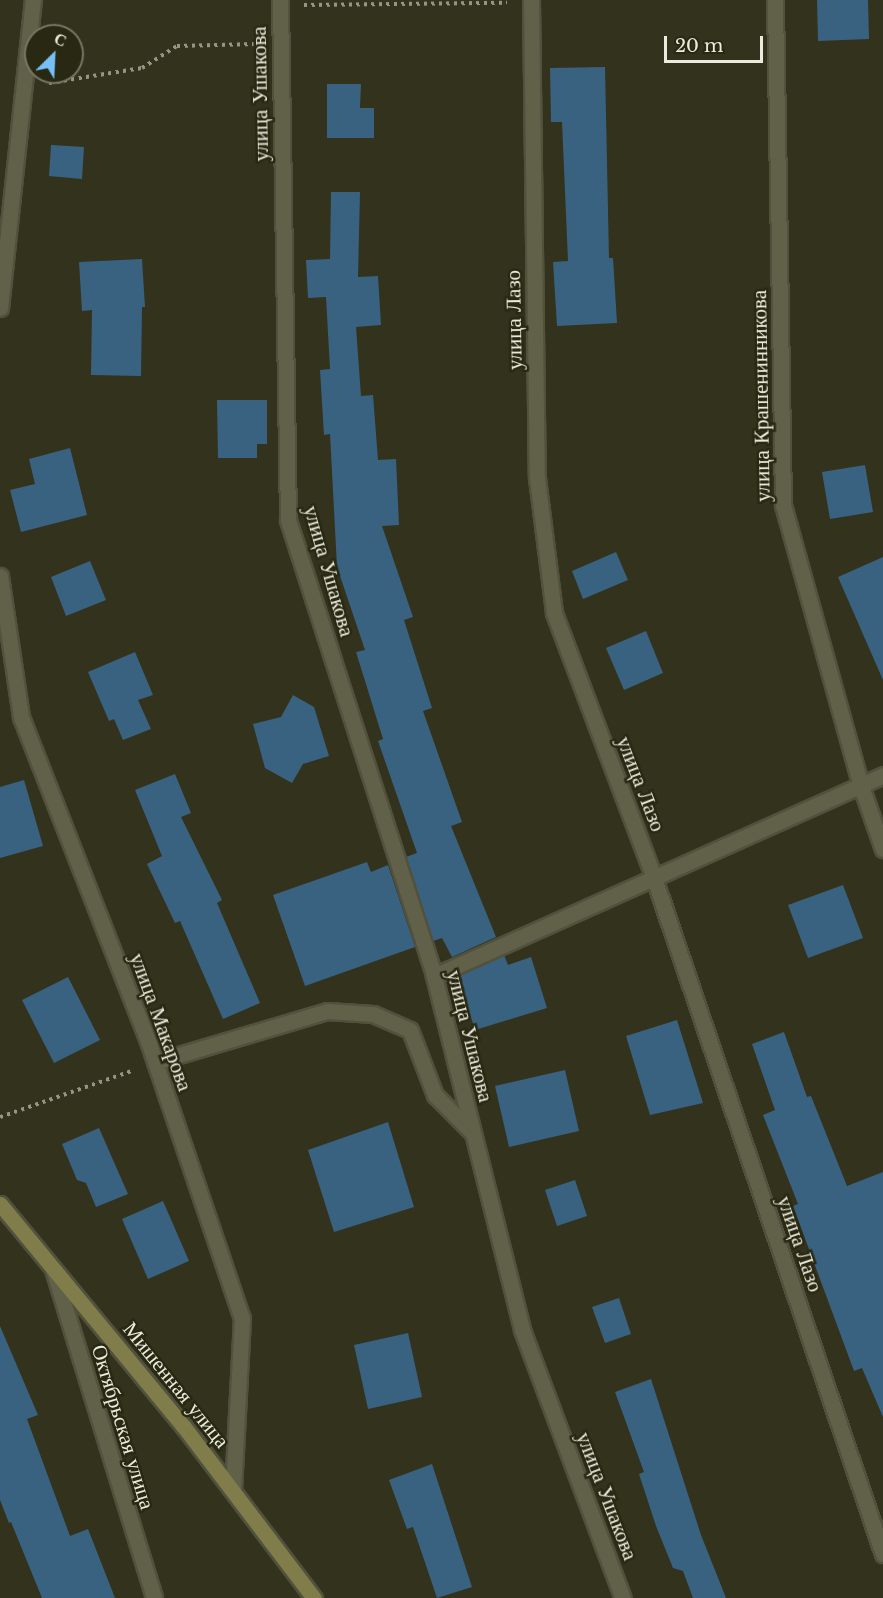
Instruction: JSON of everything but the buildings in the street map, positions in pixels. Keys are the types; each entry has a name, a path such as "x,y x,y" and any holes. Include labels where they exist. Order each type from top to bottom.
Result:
{"main road":[{"name":"Мишенная улица","path":"0,1204 233,1489 314,1598"}],"street":[{"path":"0,309 26,87 33,0"},
{"name":"улица Крашенинникова","path":"776,0 783,505 861,786 883,849"},
{"name":"улица Лазо","path":"531,1 537,478 554,614 654,878 883,1554"},
{"name":"улица Ушакова","path":"280,3 288,520 434,976 522,1330 623,1598"},
{"name":"улица Макарова","path":"0,576 21,717 155,1062 242,1318 233,1489"},
{"path":"434,976 883,775"},
{"name":"улица Ушакова","path":"155,1062 327,1011 373,1014 410,1029 435,1095 472,1132"},
{"name":"Октябрьская улица","path":"52,1269 154,1598"}],"path":[{"path":"280,3 531,1"},
{"path":"26,87 142,68 177,46 280,44"},
{"path":"0,1116 155,1062"}]}
